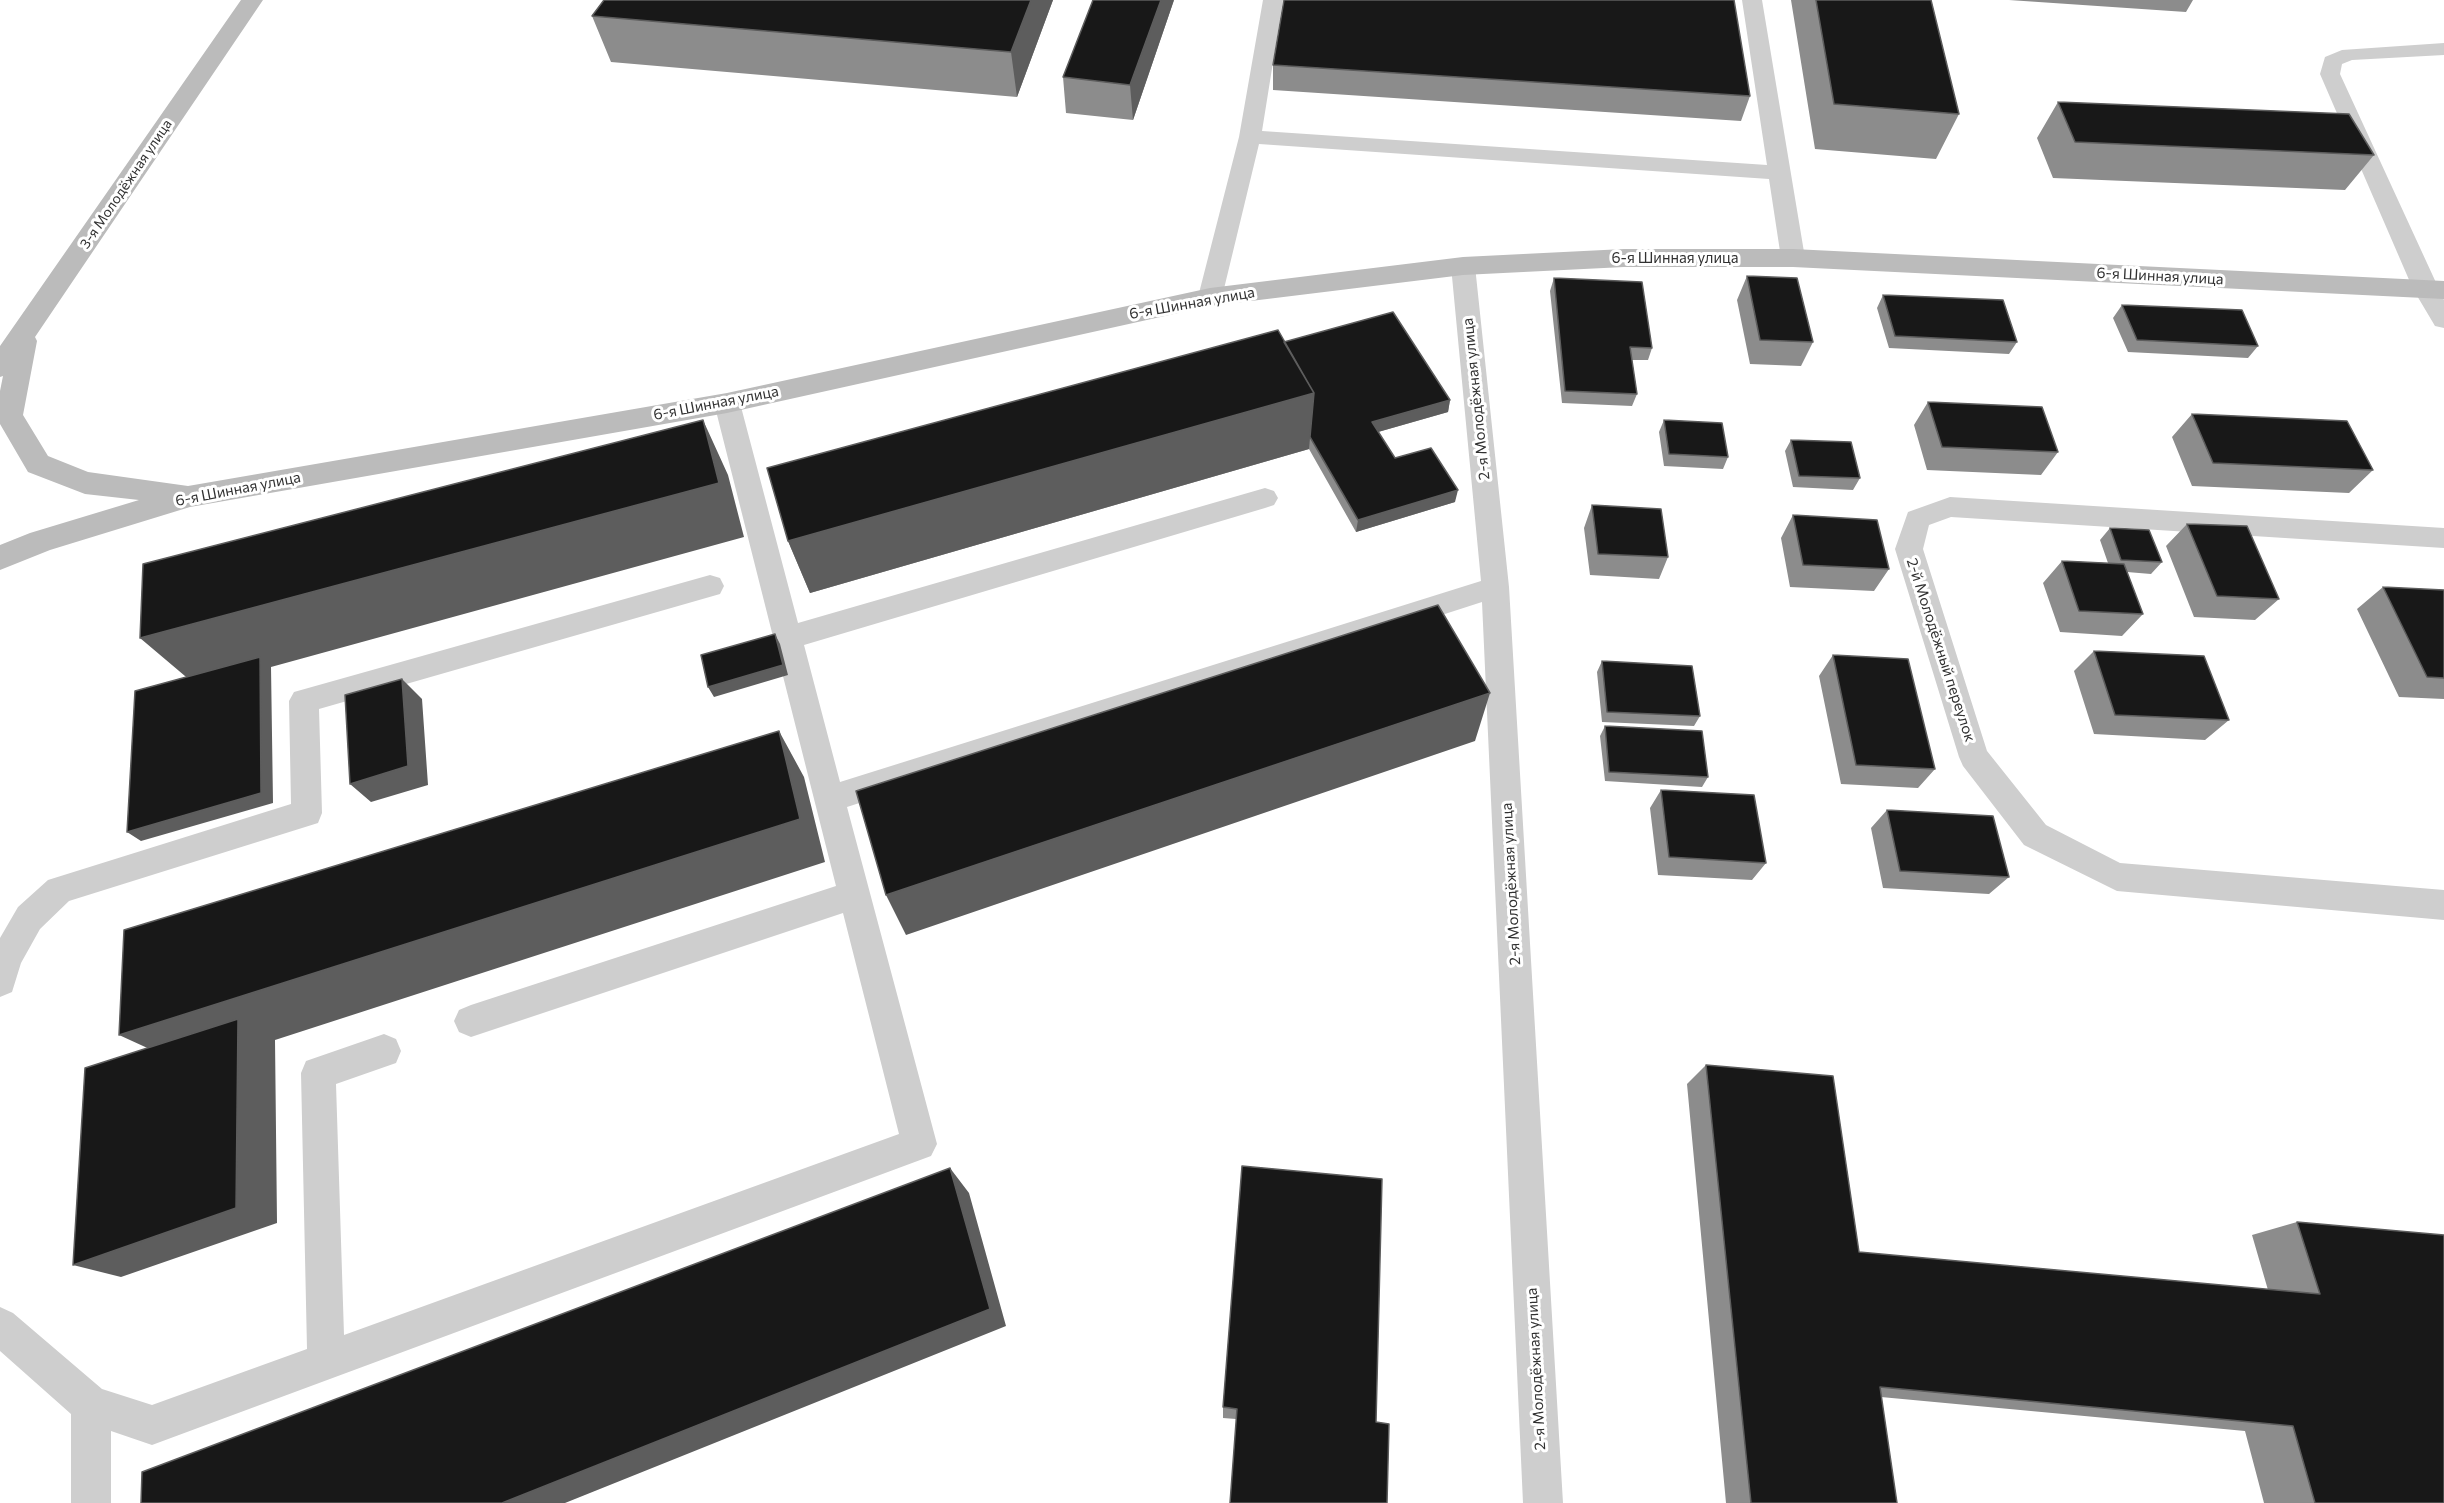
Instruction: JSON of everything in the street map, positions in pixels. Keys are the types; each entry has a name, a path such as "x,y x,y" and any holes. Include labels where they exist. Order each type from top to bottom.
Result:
{"main road":[{"name":"3-я Молодёжная улица","path":"0,367 252,0"},
{"name":"6-я Шинная улица","path":"0,558 40,541 190,496 727,403 1210,297 1462,266 1624,258 1793,258 2435,289"},
{"path":"26,331 9,414 38,464 85,483 190,496"}],"lane":[{"path":"1210,297 1250,137 1273,0"},
{"path":"1752,0 1793,258"},
{"path":"2444,49 2349,54 2332,61 2330,74 2435,289 2444,320"},
{"path":"1250,137 1780,173"},
{"name":"2-я Молодёжная улица","path":"1462,266 1496,587 1543,1503"},
{"path":"0,1326 91,1406 152,1425 919,1144 727,403"},
{"path":"788,638 1265,498"},
{"name":"2-й Молодёжный переулок","path":"2444,538 1950,507 1917,519 1909,549 1974,757 2035,835 2117,878 2444,905"},
{"path":"0,981 6,959 29,918 59,890 308,813 304,701 710,586"},
{"path":"830,799 1496,587"},
{"path":"471,1021 854,895"},
{"path":"326,1361 318,1073 384,1051"},
{"path":"91,1406 91,1503"}],"building":[{"path":"604,0 1031,0 1011,52 592,16"},
{"path":"1093,0 1161,0 1130,85 1063,77"},
{"path":"1284,0 1734,0 1750,96 1273,65"},
{"path":"1816,0 1931,0 1959,114 1834,104"},
{"path":"2058,102 2349,114 2374,155 2075,142"},
{"path":"1747,276 1797,278 1813,342 1760,340"},
{"path":"1554,278 1642,282 1652,348 1630,347 1637,394 1565,391"},
{"path":"1883,295 2003,300 2017,342 1895,336"},
{"path":"2122,305 2242,310 2258,346 2137,340"},
{"path":"1393,312 1450,400 1372,422 1395,458 1431,448 1458,490 1358,520 1310,437 1314,393 1284,342"},
{"path":"1278,330 1314,393 788,541 767,468"},
{"path":"1928,402 2042,407 2058,452 1942,447"},
{"path":"2192,414 2347,421 2373,470 2213,463"},
{"path":"703,420 719,483 140,638 143,564"},
{"path":"1664,420 1722,423 1728,457 1669,454"},
{"path":"1791,440 1851,442 1860,478 1799,476"},
{"path":"1592,505 1661,509 1668,557 1598,554"},
{"path":"1793,515 1877,520 1889,569 1803,565"},
{"path":"2187,524 2247,526 2279,599 2217,596"},
{"path":"2110,528 2149,530 2162,562 2121,560"},
{"path":"2062,561 2124,564 2143,614 2079,611"},
{"path":"2383,587 2444,590 2444,678 2427,677"},
{"path":"1438,605 1490,693 886,895 856,791"},
{"path":"775,634 783,665 708,687 701,655"},
{"path":"2094,651 2204,656 2229,720 2115,715"},
{"path":"1833,655 1908,659 1935,769 1856,765"},
{"path":"260,657 261,793 127,832 135,691"},
{"path":"1602,661 1692,666 1700,716 1607,712"},
{"path":"402,679 408,766 350,784 345,695"},
{"path":"1605,726 1702,731 1708,777 1609,772"},
{"path":"779,731 800,819 119,1035 124,930"},
{"path":"1661,790 1754,795 1766,863 1669,857"},
{"path":"1887,810 1993,816 2009,877 1900,871"},
{"path":"238,1019 236,1208 73,1265 85,1068"},
{"path":"1706,1065 1833,1076 1859,1252 2320,1294 2297,1222 2444,1235 2444,1503 2315,1503 2293,1426 1880,1387 1897,1503 1751,1503"},
{"path":"1242,1166 1382,1179 1376,1422 1389,1424 1387,1503 1230,1503 1237,1409 1223,1407"},
{"path":"950,1168 990,1309 502,1503 141,1503 142,1472"}]}
